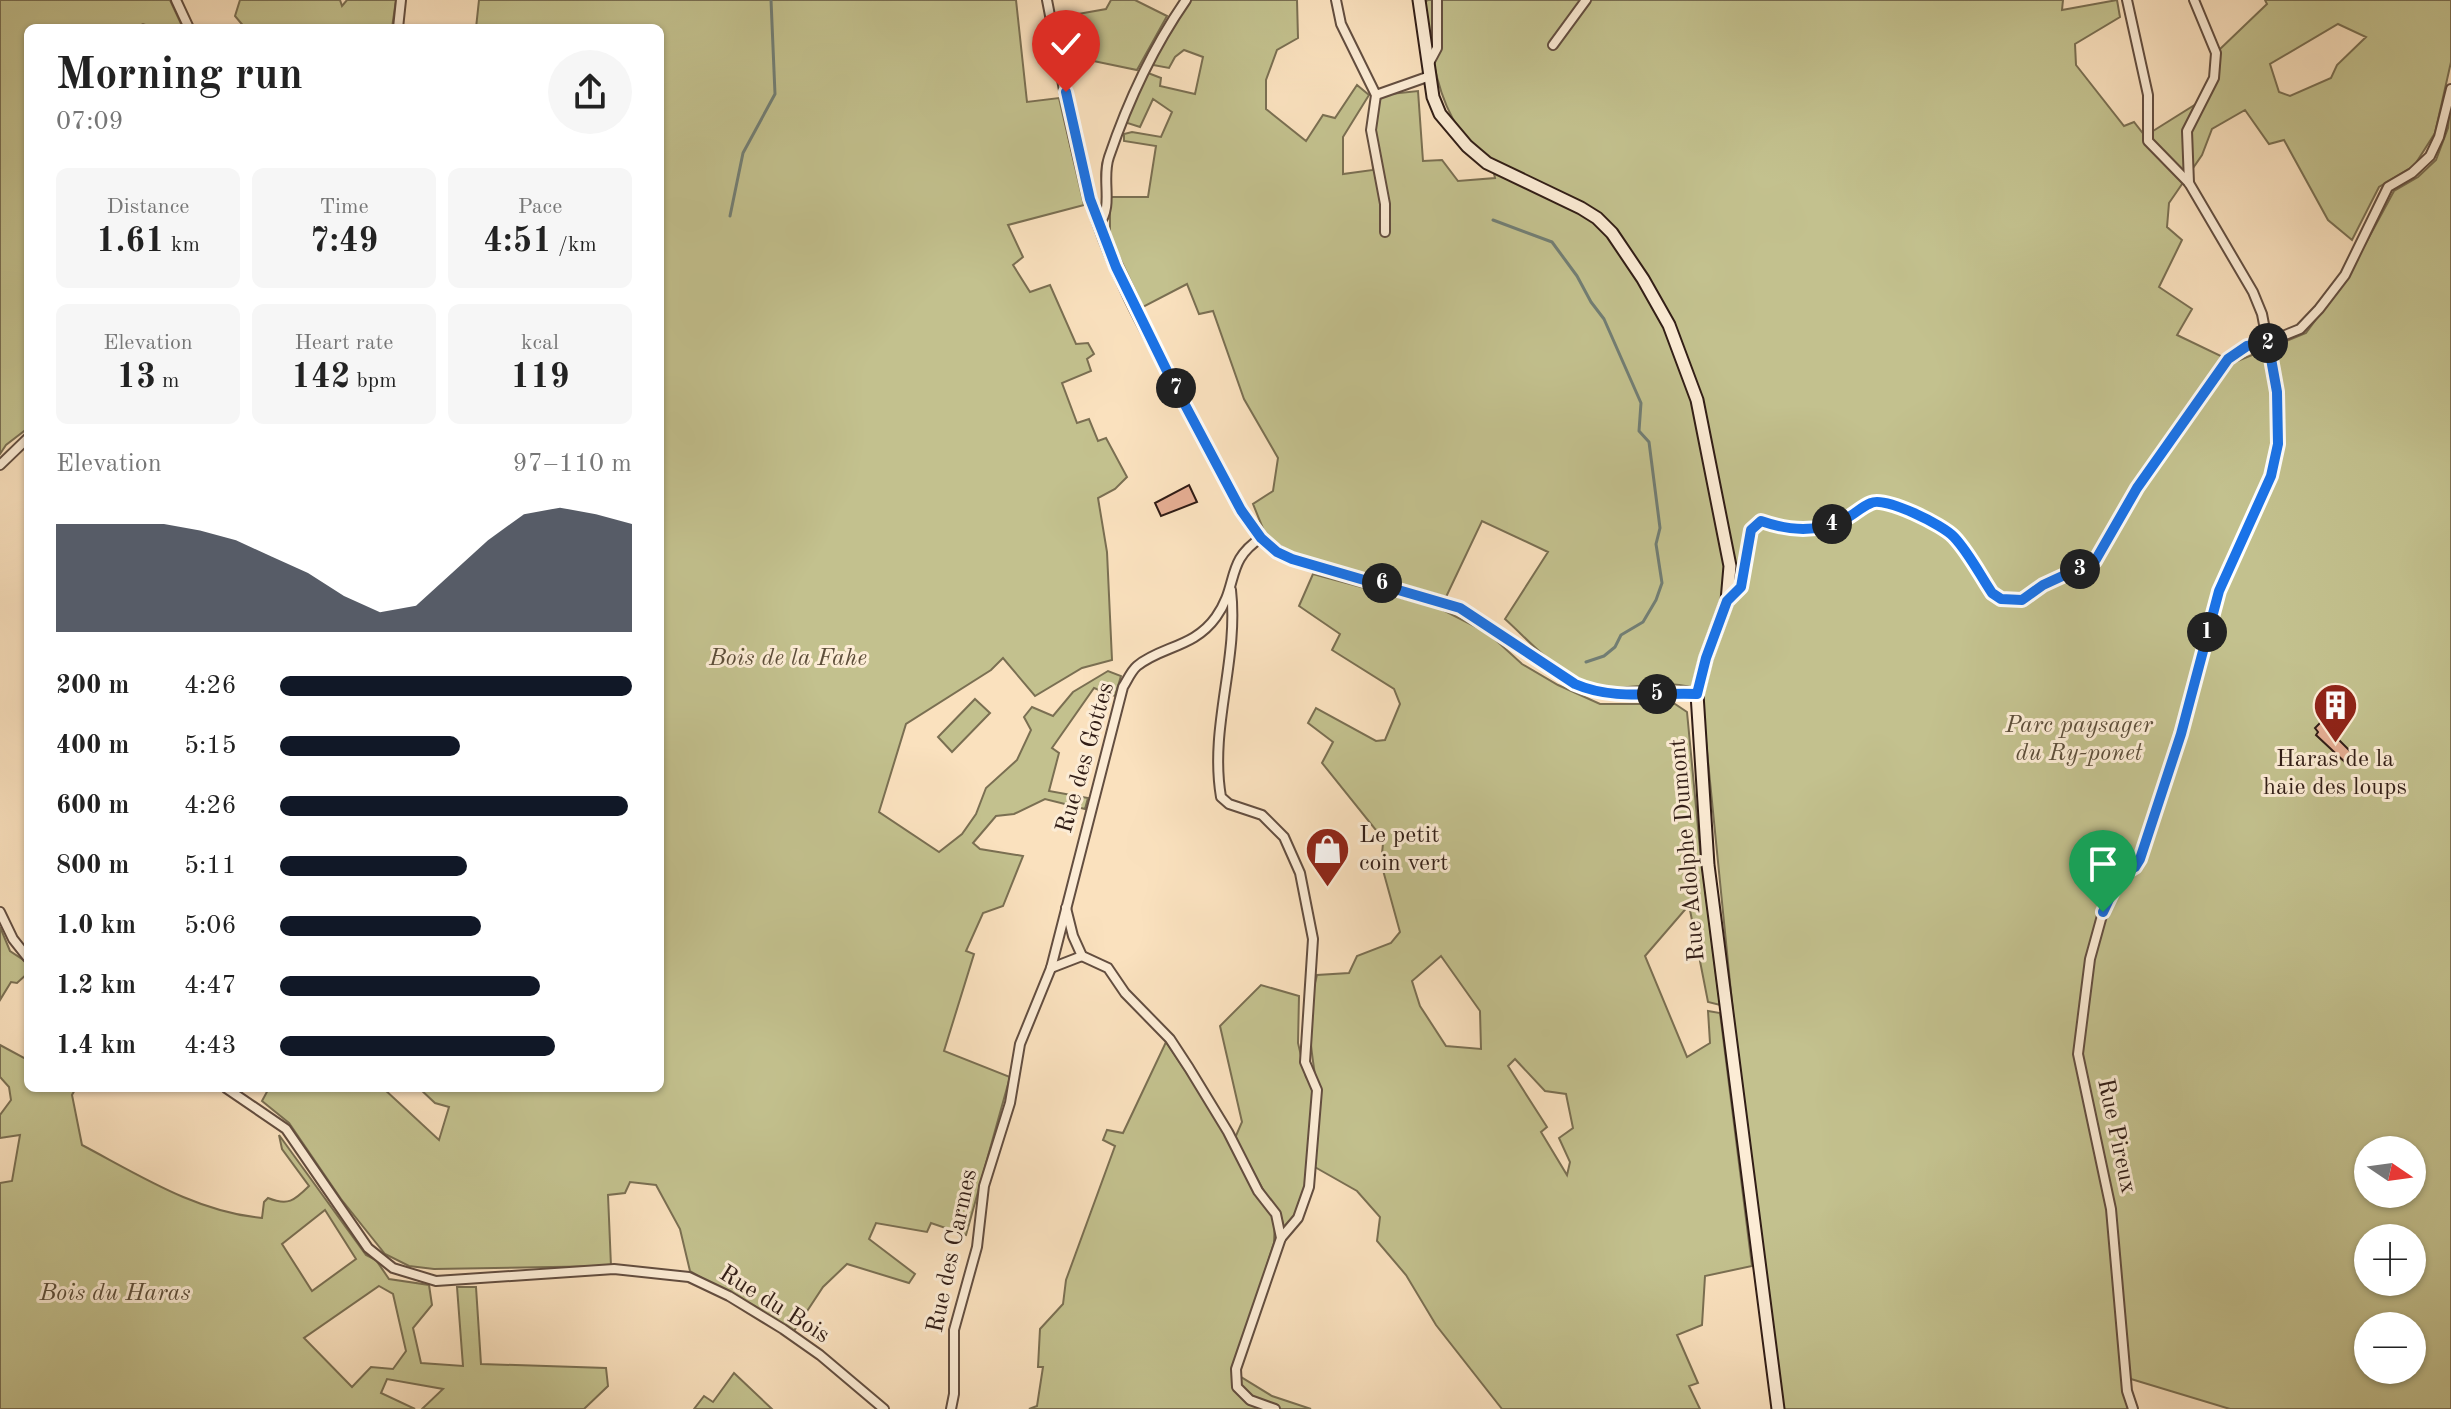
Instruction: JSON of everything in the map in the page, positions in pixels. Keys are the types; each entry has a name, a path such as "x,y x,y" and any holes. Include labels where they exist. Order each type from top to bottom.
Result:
{"main road":[{"name":"Rue Adolphe Dumont","path":"1419,0 1429,70 1440,114 1467,146 1497,170 1597,218 1612,233 1643,279 1680,350 1697,400 1728,550 1730,578 1727,601 1706,658 1697,694 1708,865 1778,1409"}],"street":[{"path":"176,0 187,24"},
{"path":"398,24 401,0"},
{"path":"1047,0 1073,132 1099,224 1116,267 1241,510 1261,538 1277,552 1292,559 1460,608 1575,684 1593,692 1610,695 1697,694"},
{"path":"1099,224 1107,210 1107,161 1135,88 1161,36 1186,0"},
{"path":"1336,0 1341,24 1376,95 1371,130 1385,204 1385,232"},
{"name":"Rue Adolphe Dumont","path":"1429,70 1437,48 1437,0"},
{"path":"1553,45 1586,0"},
{"path":"2127,0 2148,95 2148,141 2189,183"},
{"path":"2189,183 2187,131 2214,78 2216,53 2194,0"},
{"path":"1376,95 1429,70"},
{"path":"1727,601 1741,587 1751,530 1756,523 1761,521 1803,531 1822,528 1846,519 1871,502 1883,500 1945,529 1955,537 1992,593 2001,599 2022,600 2043,585 2095,561 2137,488 2228,359 2247,346 2268,342 2300,329 2345,275 2388,187 2412,173 2430,156 2439,137 2451,89"},
{"name":"Rue Pireux","path":"2133,1409 2127,1391 2111,1209 2078,1054 2090,959 2103,912 2120,876 2135,867 2140,859 2181,734 2219,591 2271,476 2278,444 2277,392 2262,314 2253,292 2189,183"},
{"path":"0,465 24,442"},
{"name":"Rue des Gottes","path":"1010,1103 1020,1044 1051,968 1123,687 1136,666 1194,639 1216,617 1231,588 1239,555 1261,538"},
{"path":"1231,588 1235,620 1233,645 1217,740 1221,797 1229,804 1262,815 1284,837 1300,873 1313,939 1305,1062 1317,1090 1309,1187 1298,1218 1281,1238 1236,1369 1237,1387 1250,1400 1275,1409"},
{"path":"1065,905 1082,956 1108,968 1125,993 1170,1039 1228,1132 1258,1191 1276,1214 1281,1238"},
{"path":"0,912 24,953"},
{"path":"1051,968 1082,956"},
{"name":"Rue du Bois","path":"232,1092 286,1129 307,1155 368,1248 393,1268 436,1281 614,1269 689,1277 729,1296 783,1329 820,1355 884,1409"},
{"name":"Rue des Carmes","path":"951,1409 954,1394 954,1330 977,1247 984,1186 1010,1103"}],"green space":[{"path":"0,0 170,0 181,24 24,24 24,431 0,454"},
{"path":"240,0 340,0 342,6 347,0 396,0 393,24 242,24 235,16"},
{"name":"Bois de la Fahe","path":"479,0 1016,0 1027,102 1059,98 1084,205 1008,225 1023,257 1013,265 1030,292 1050,285 1076,344 1088,343 1094,354 1087,359 1091,371 1062,383 1077,423 1089,419 1098,441 1106,438 1127,477 1115,489 1098,498 1107,552 1112,660 1082,668 1035,696 1003,658 991,670 906,724 879,812 939,852 962,834 976,814 986,788 1017,760 1031,730 1024,717 1032,707 1053,716 1073,692 1108,671 1121,676 1115,696 1094,688 1052,748 1059,753 1049,791 1088,798 1085,809 1045,799 1014,814 996,816 973,843 980,849 1023,856 1003,906 983,913 966,951 974,954 944,1051 1010,1077 966,1235 931,1223 927,1232 876,1223 869,1239 915,1274 909,1283 847,1264 823,1287 794,1331 690,1271 680,1229 656,1185 630,1182 625,1193 608,1195 611,1266 434,1269 409,1266 385,1254 341,1199 289,1123 262,1101 267,1092 387,1092 439,1140 449,1107 435,1103 423,1092 664,1092 664,24 476,24"},
{"path":"1111,0 1135,0 1167,16 1137,70 1069,56 1061,17 1106,9"},
{"name":"Parc paysager du Ry-ponet","path":"1187,0 1297,0 1298,38 1277,50 1266,80 1266,109 1306,141 1323,115 1335,118 1357,85 1369,95 1343,137 1343,174 1373,170 1371,127 1381,95 1418,91 1423,161 1442,160 1458,181 1495,178 1489,161 1464,136 1444,100 1424,2 1428,0 2063,0 2062,10 2117,0 2120,17 2075,44 2076,65 2124,126 2134,122 2145,136 2196,104 2215,77 2219,50 2267,4 2265,0 2451,0 2451,62 2435,133 2414,166 2379,187 2352,240 2328,220 2284,140 2269,144 2245,110 2212,129 2202,155 2169,203 2167,227 2182,240 2159,287 2192,309 2177,335 2223,357 2230,364 2306,333 2348,276 2394,191 2418,177 2436,160 2448,128 2451,93 2451,1409 2230,1409 2131,1379 2127,1391 2133,1409 1778,1409 1742,1103 1701,691 1667,684 1608,688 1579,680 1552,662 1505,619 1548,552 1482,521 1446,597 1291,553 1266,536 1253,504 1273,491 1278,458 1244,399 1213,311 1199,314 1187,284 1143,307 1110,237 1110,197 1148,197 1156,146 1124,141 1124,134 1132,132 1161,137 1172,112 1153,99 1140,127 1121,121 1143,71 1161,78 1160,86 1195,94 1203,57 1184,50 1175,57 1169,68 1148,64","holes":["2338,24 2366,37 2337,65 2331,78 2290,96 2279,92 2270,64"]},
{"path":"1313,574 1439,608 1488,633 1522,664 1600,704 1675,704 1687,712 1700,849 1720,1005 1708,1002 1689,905 1645,956 1687,1057 1710,1043 1708,1011 1720,1013 1752,1266 1705,1276 1702,1325 1677,1335 1698,1383 1689,1386 1700,1409 1502,1409 1436,1325 1406,1275 1377,1241 1380,1217 1357,1191 1313,1166 1312,1114 1305,1190 1293,1217 1284,1227 1280,1213 1266,1195 1235,1138 1242,1122 1220,1026 1261,985 1299,996 1298,1043 1306,1077 1315,1075 1310,1025 1317,975 1349,973 1357,956 1391,943 1400,932 1381,863 1384,834 1375,829 1322,763 1333,742 1308,723 1316,708 1376,741 1385,740 1400,704 1394,689 1332,650 1340,634 1299,606","holes":["1441,956 1480,1011 1481,1049 1446,1046 1420,1006 1412,981","1515,1059 1545,1091 1566,1094 1573,1128 1559,1138 1570,1162 1567,1175 1541,1132 1547,1127 1508,1066"]},
{"path":"975,699 990,713 952,752 938,737"},
{"path":"0,927 10,951 24,960 24,977 17,983 11,982 0,1000"},
{"path":"1166,1042 1227,1133 1275,1219 1274,1243 1233,1372 1272,1396 1311,1409 1029,1409 1037,1406 1043,1367 1038,1367 1040,1329 1063,1304 1066,1280 1115,1146 1103,1140 1107,1130 1123,1133"},
{"name":"Bois du Haras","path":"0,1045 24,1058 24,1092 74,1092 82,1145 191,1200 238,1214 262,1218 264,1202 268,1198 290,1201 309,1186 282,1149 279,1135 366,1255 376,1260 389,1279 429,1285 432,1305 413,1328 421,1363 463,1366 457,1287 476,1287 481,1364 606,1368 608,1386 584,1409 422,1409 443,1389 387,1379 381,1393 415,1409 0,1409 0,1183 12,1181 20,1135 0,1138 0,1115 11,1100 9,1087 0,1077","holes":["325,1210 356,1259 312,1291 282,1244","379,1286 393,1294 406,1351 393,1369 371,1367 352,1387 304,1338"]},
{"path":"734,1373 772,1409 694,1409 704,1396 713,1402"}],"building":[{"path":"1189,485 1197,502 1161,516 1155,503"},
{"name":"Haras de la haie des loups","path":"2321,722 2353,754 2351,756 2355,760 2348,765 2316,735 2318,732 2315,728"}],"waterway":[{"path":"730,216 743,153 775,94 771,0"},
{"path":"1493,220 1552,242 1604,319 1641,403 1639,431 1649,442 1660,528 1656,544 1662,583 1643,622 1621,635 1615,647 1604,656 1586,662"}],"place":[{"name":"Haras de la haie des loups","path":"2335,745"},
{"name":"Le petit coin vert","path":"1328,889"}],"route":[{"path":"1066,92 1090,199 1116,267 1241,510 1261,538 1277,552 1292,559 1438,599 1460,608 1575,684 1593,692 1610,695 1697,694 1706,658 1727,601 1741,587 1751,530 1761,521 1803,531 1822,528 1846,519 1871,502 1883,500 1945,529 1955,537 1992,593 2001,599 2022,600 2043,585 2095,561 2137,488 2228,359 2247,346 2268,342 2277,392 2278,444 2271,476 2219,591 2181,734 2140,859 2135,867 2120,876 2103,912"}]}
